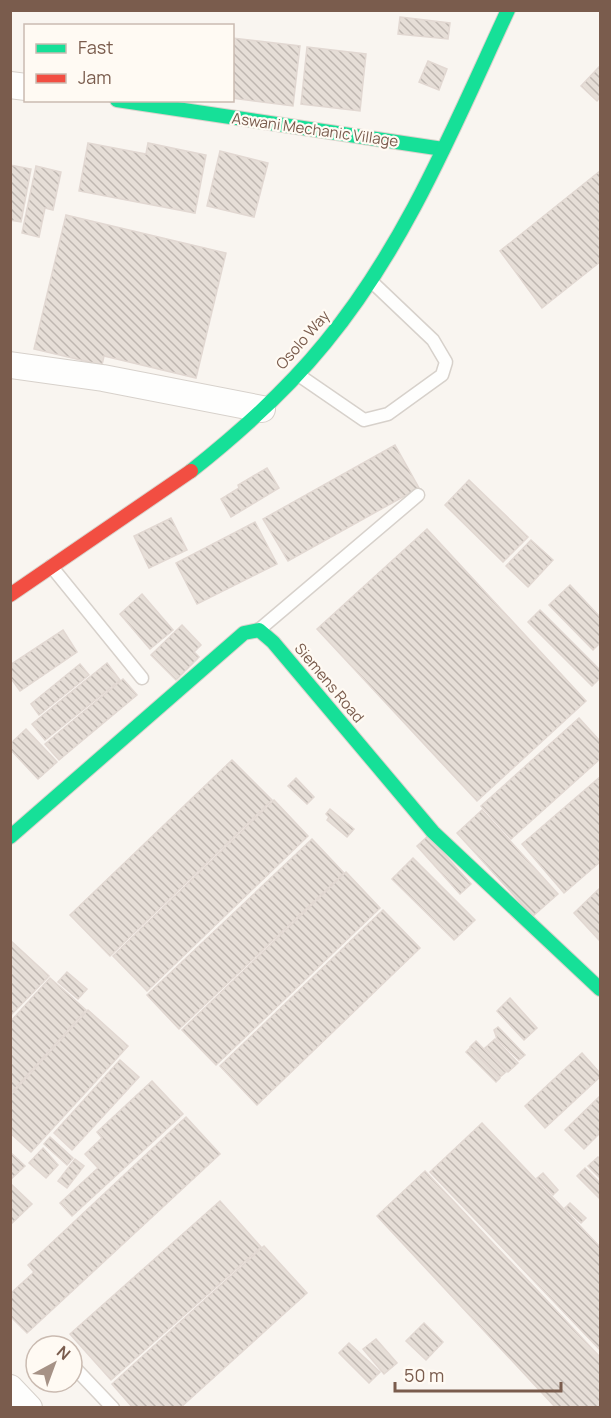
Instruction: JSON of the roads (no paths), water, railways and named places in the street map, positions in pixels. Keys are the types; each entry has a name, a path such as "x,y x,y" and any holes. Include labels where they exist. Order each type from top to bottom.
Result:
{"street":[{"name":"Osolo Way","path":"10,595 50,566 154,500 212,454 262,409 338,328 409,217 507,10"},
{"name":"Aswani Mechanic Village","path":"130,102 443,149"},
{"path":"10,365 103,378 262,409"},
{"path":"10,837 244,633 259,630"},
{"name":"Siemens Road","path":"259,630 273,642 433,832 600,989"},
{"path":"10,1388 29,1407"}],"lane":[{"path":"296,374 364,420 388,414 442,375 446,362 433,340 370,280"},
{"path":"259,630 418,495"},
{"path":"50,566 142,678"},
{"path":"84,1377 113,1407"}]}
